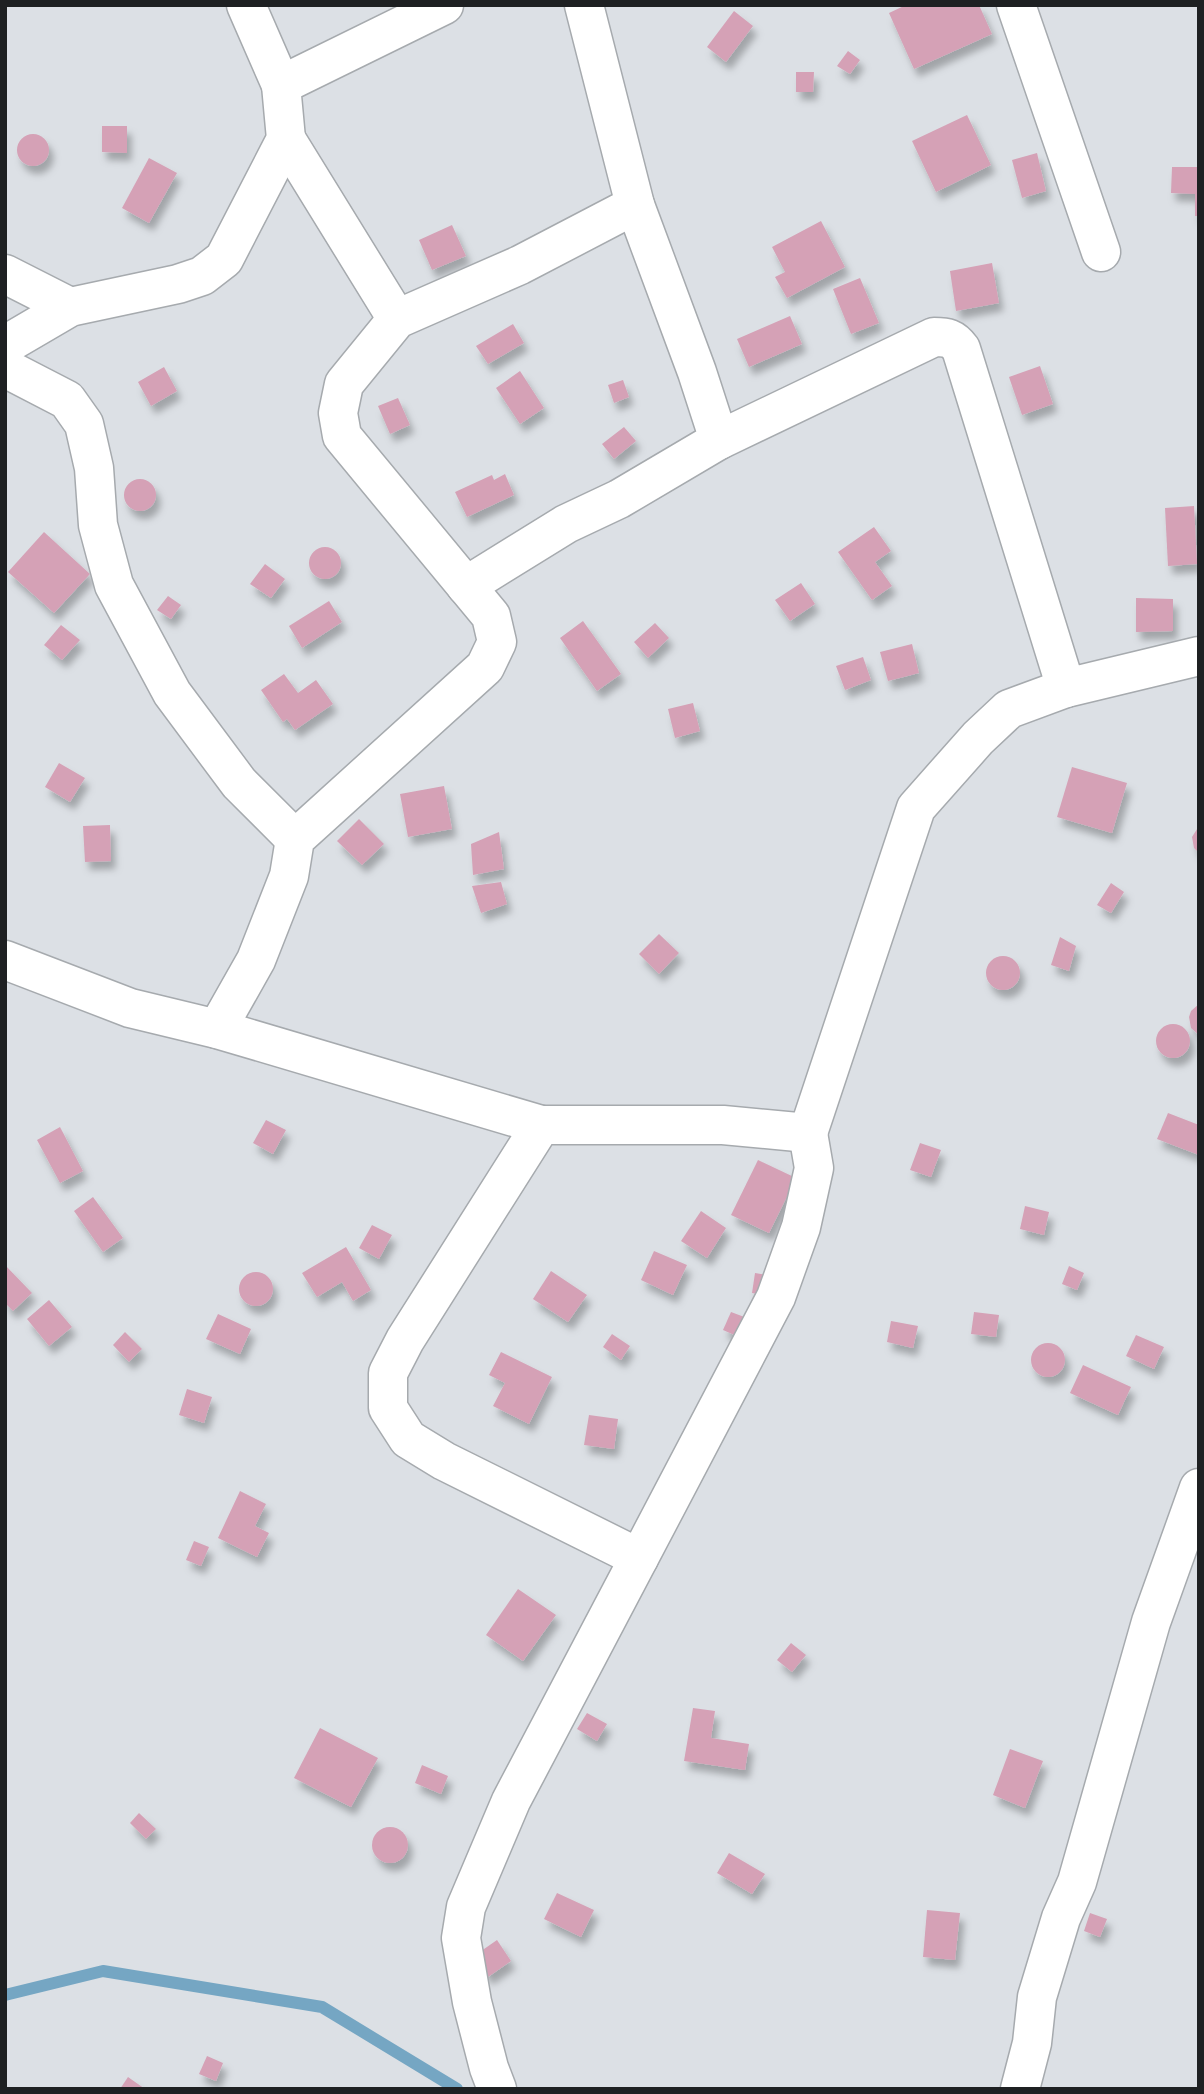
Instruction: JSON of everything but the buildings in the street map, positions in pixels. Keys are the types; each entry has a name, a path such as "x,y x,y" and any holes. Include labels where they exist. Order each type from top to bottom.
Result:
{"street":[{"path":"246,5 281,85 286,139 397,319"},
{"path":"281,85 443,5"},
{"path":"584,5 635,205 697,372 719,440"},
{"path":"1016,5 1101,252"},
{"path":"5,345 70,307 178,284 202,276 224,259 286,139"},
{"path":"217,1028 256,960 289,876 295,839 485,667 496,642 491,616 342,436 338,412 344,384 397,319 520,265 635,205"},
{"path":"5,274 70,307"},
{"path":"466,586 566,524 619,499 719,440 934,337 946,337 955,340 961,349 1066,688"},
{"path":"5,368 67,400 84,424 94,468 99,525 114,585 172,692 239,783 295,839"},
{"path":"497,2089 472,2002 461,1938 466,1907 511,1801 776,1297 801,1227 814,1168 808,1133 916,808 978,738 1009,709 1066,688 1199,656"},
{"path":"5,960 130,1008 217,1028 541,1125 723,1125 808,1133"},
{"path":"541,1125 404,1340 388,1373 388,1408 408,1439 444,1461 639,1558"},
{"path":"1020,2089 1032,2043 1037,1997 1061,1918 1077,1882 1151,1622 1199,1488"}],"waterway":[{"path":"5,1995 103,1971 322,2007 457,2089"}]}
